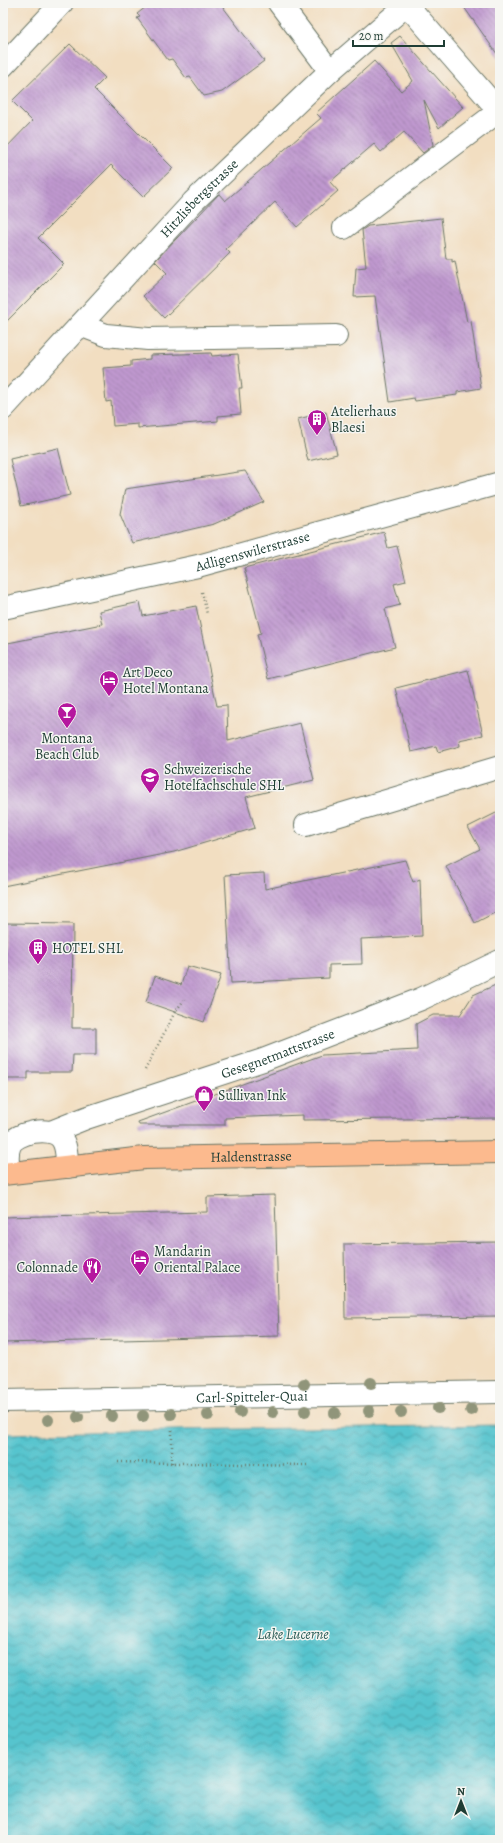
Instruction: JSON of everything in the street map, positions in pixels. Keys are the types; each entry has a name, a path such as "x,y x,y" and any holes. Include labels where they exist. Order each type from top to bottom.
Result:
{"main road":[{"name":"Haldenstrasse","path":"6,1174 144,1158 500,1152"}],"street":[{"path":"3,66 62,3"},
{"path":"279,3 330,70"},
{"path":"344,228 499,111 408,4"},
{"name":"Hitzlisbergstrasse","path":"3,409 193,202 330,70 408,4"},
{"path":"80,325 106,335 148,339 336,336"},
{"name":"Adligenswilerstrasse","path":"3,608 198,566 500,483"},
{"path":"306,825 500,767"},
{"name":"Gesegnetmattstrasse","path":"51,1132 86,1118 130,1105 264,1060 407,1004 500,961"},
{"path":"6,1174 10,1137 31,1132 51,1132 60,1137 65,1147 67,1167"},
{"name":"Carl-Spitteler-Quai","path":"3,1401 500,1392"}],"path":[{"path":"130,1105 136,1088 175,1012 184,1000"},
{"path":"172,1430 172,1463"},
{"path":"118,1462 308,1465"}],"water":[{"name":"Lake Lucerne","path":"500,1425 500,1840 3,1840 3,1434"}],"building":[{"path":"151,3 220,3 264,61 222,92 204,96 190,77 186,78 172,59 168,60 137,18 140,17 137,14"},
{"path":"461,3 500,3 500,58"},
{"path":"400,36 463,107 439,128 424,100 433,145 423,153 404,132 381,152 374,144 330,182 338,191 297,227 275,202 226,249 230,253 164,318 143,296 167,273 155,261 219,194 225,201 321,118 316,113 374,61 401,91 413,81 391,43"},
{"path":"70,44 105,78 94,89 173,168 143,197 111,165 38,238 64,264 3,325 3,151 32,121 12,101"},
{"path":"441,218 446,259 452,259 452,262 455,261 467,322 471,321 481,388 457,392 457,395 415,401 414,398 390,402 375,296 354,297 356,268 366,267 362,230 368,226"},
{"path":"211,353 212,356 238,354 242,388 239,388 241,414 218,416 218,421 138,428 138,424 113,426 111,401 106,402 103,368 131,366 131,361 150,359 150,355"},
{"name":"Atelierhaus Blaesi","path":"326,412 337,454 308,461 298,419"},
{"path":"58,448 70,495 21,506 10,459"},
{"path":"245,471 264,502 214,524 132,543 120,514 125,489"},
{"path":"384,532 388,548 397,546 406,581 394,584 400,605 385,609 395,647 268,679 257,634 261,633 244,568"},
{"path":"140,602 143,616 196,606 217,706 227,705 228,741 300,723 314,780 246,797 255,828 174,852 3,886 3,644 102,624 99,611"},
{"path":"468,670 483,735 459,740 460,746 438,752 436,746 411,752 396,688"},
{"path":"500,811 500,910 475,923 446,866 480,849 468,827"},
{"path":"405,860 413,882 420,879 422,936 361,939 362,964 329,965 329,978 231,983 225,875 264,873 265,889"},
{"name":"HOTEL SHL","path":"4,923 73,924 72,1028 96,1028 96,1055 73,1055 72,1072 28,1072 28,1079 3,1079"},
{"path":"187,966 221,975 204,1022 146,1002 155,976 181,985"},
{"path":"500,983 500,1118 303,1120 303,1115 225,1118 225,1125 139,1125 138,1122 322,1055 417,1050 416,1024 433,1015 460,1015 473,995"},
{"name":"Mandarin Oriental Palace","path":"275,1195 279,1336 3,1343 3,1217 207,1212 207,1197"},
{"path":"500,1242 500,1316 345,1318 344,1244"}],"place":[{"name":"Atelierhaus Blaesi","path":"317,436"},
{"name":"Art Deco Hotel Montana","path":"109,697"},
{"name":"Montana Beach Club","path":"67,729"},
{"name":"Schweizerische Hotelfachschule SHL","path":"150,794"},
{"name":"HOTEL SHL","path":"38,965"},
{"name":"Sullivan Ink","path":"204,1112"},
{"name":"Mandarin Oriental Palace","path":"140,1276"},
{"name":"Colonnade","path":"92,1284"}]}
